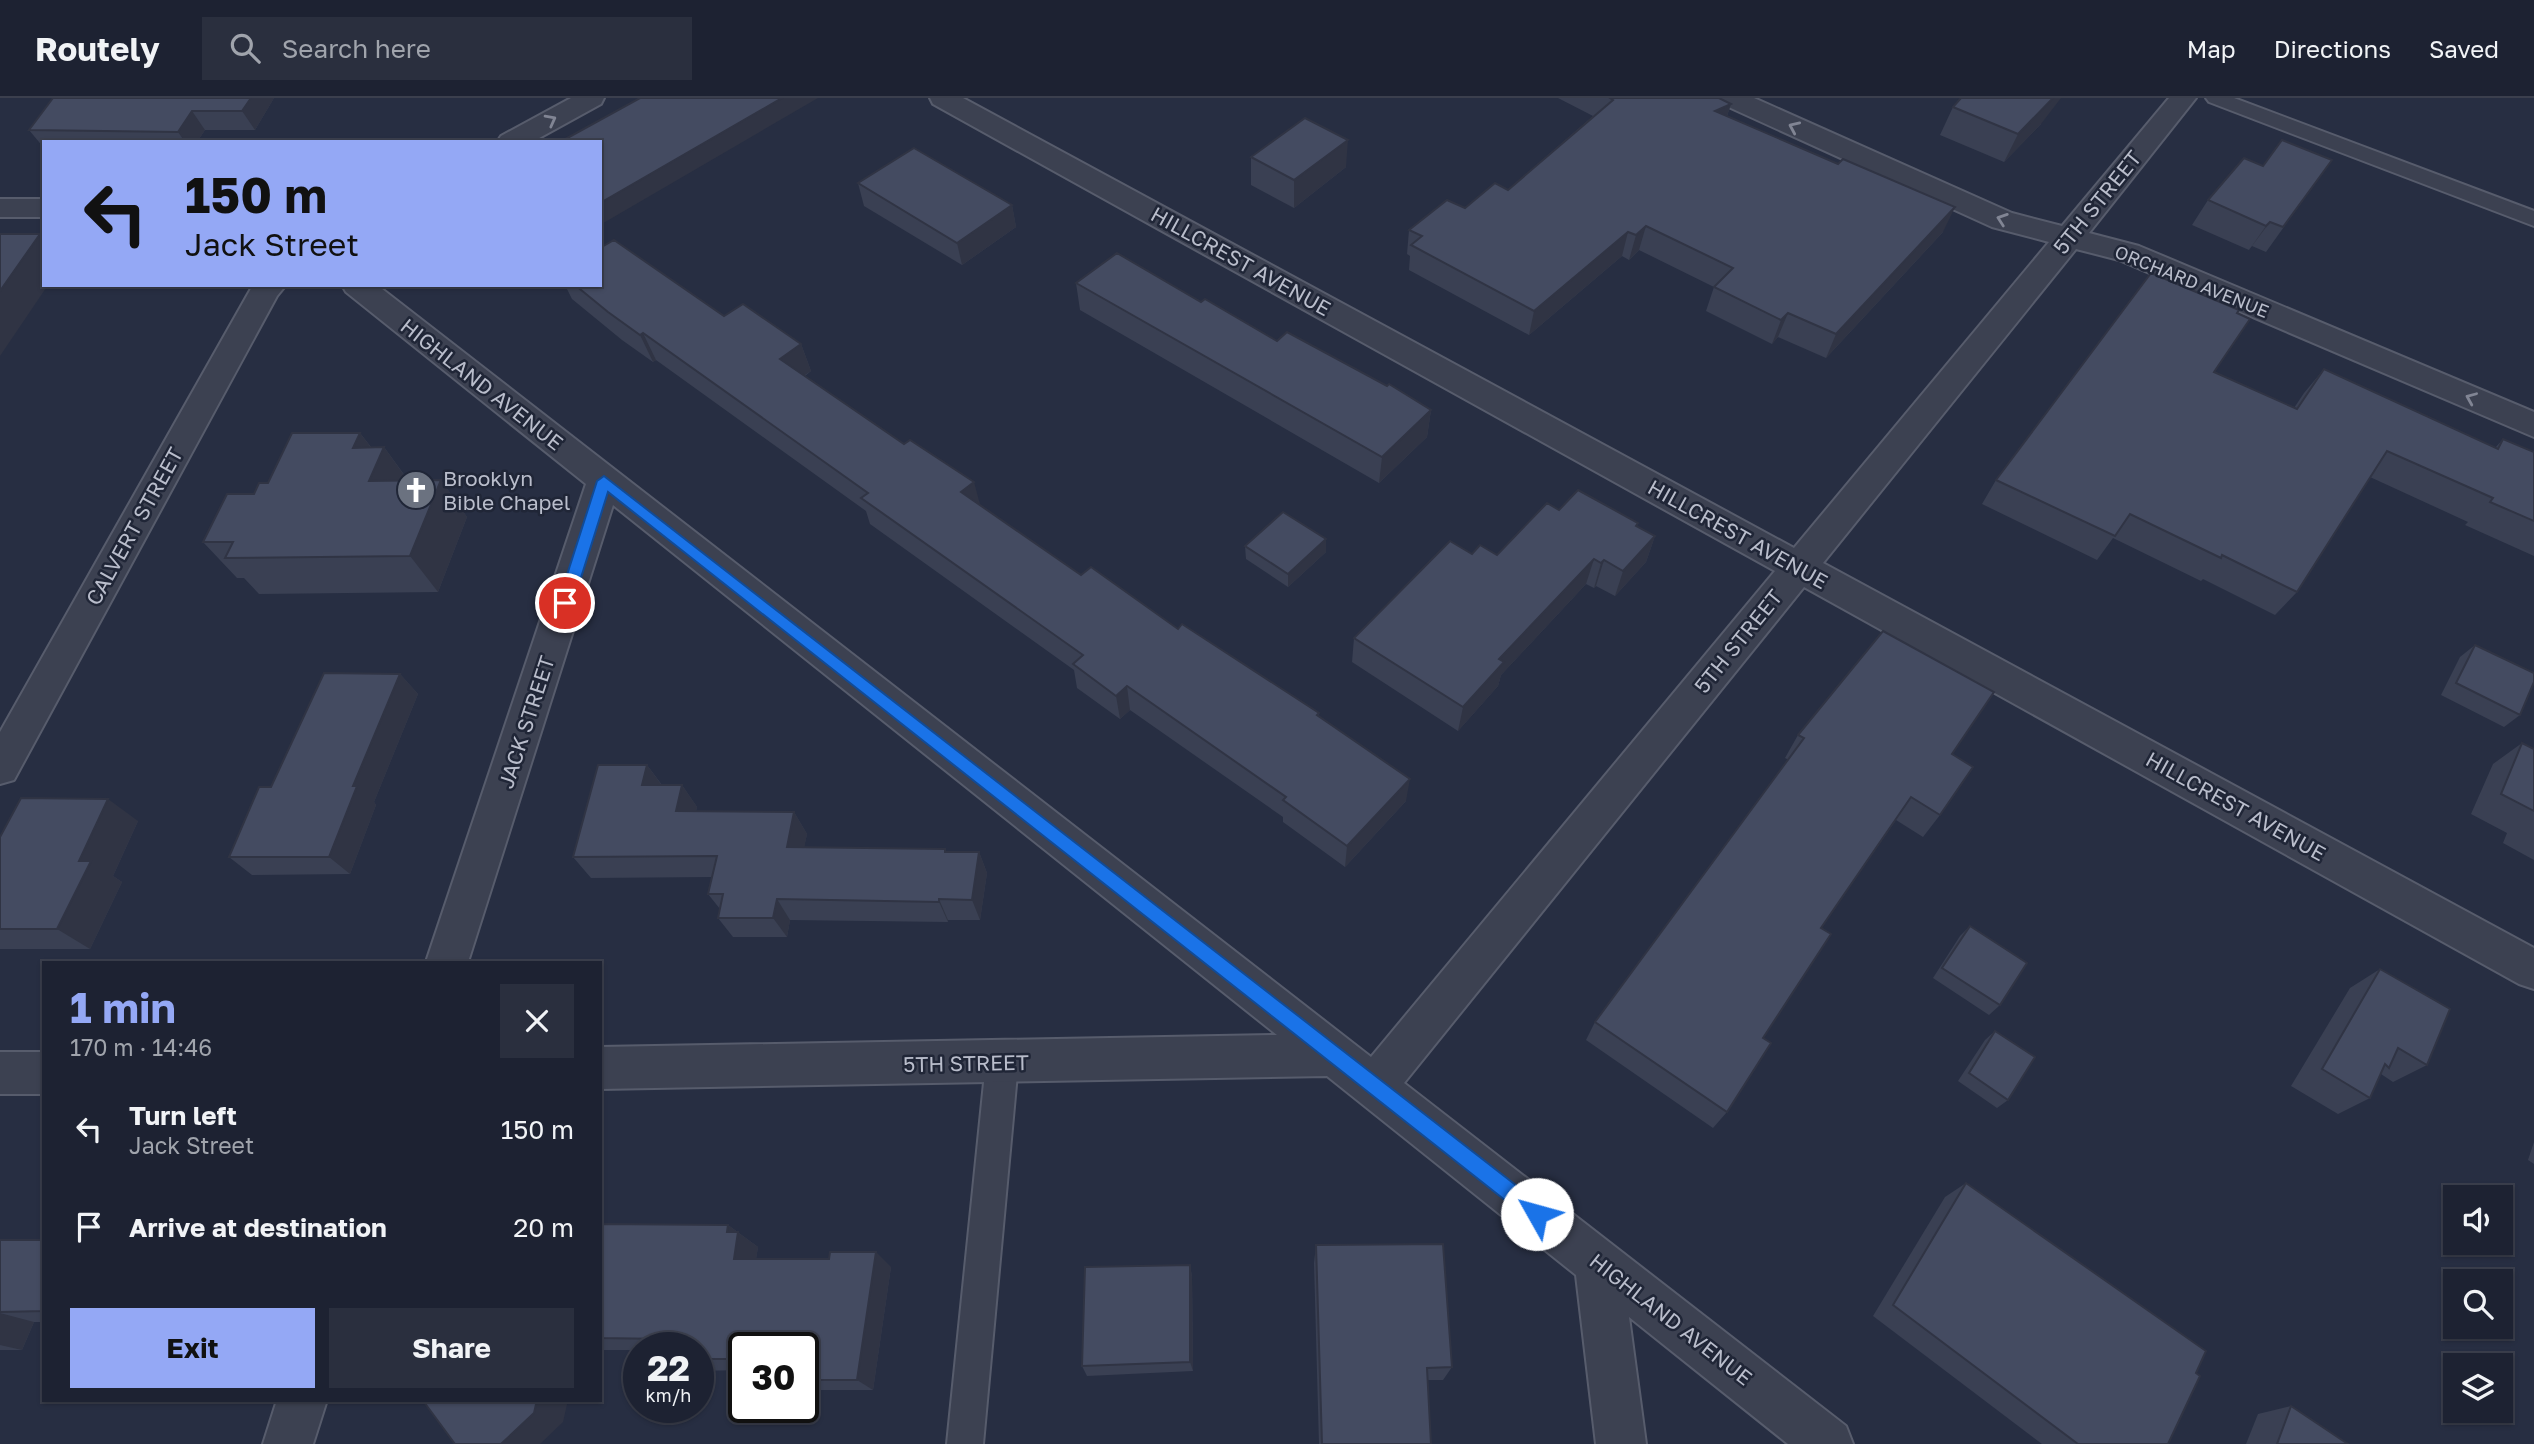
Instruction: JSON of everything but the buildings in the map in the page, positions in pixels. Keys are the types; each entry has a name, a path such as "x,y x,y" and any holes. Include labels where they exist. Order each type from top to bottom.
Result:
{"street":[{"path":"515,140 591,98"},
{"name":"HILLCREST AVENUE","path":"943,98 2534,970"},
{"name":"ORCHARD AVENUE","path":"1732,98 2002,220 2129,253 2534,425"},
{"name":"5TH STREET","path":"1374,1087 2183,98"},
{"path":"0,208 42,208"},
{"name":"CALVERT STREET","path":"0,768 269,287"},
{"name":"HIGHLAND AVENUE","path":"360,287 1828,1444"},
{"name":"JACK STREET","path":"447,961 604,481"},
{"name":"5TH STREET","path":"602,1068 1002,1063 1332,1055"},
{"path":"0,1073 42,1073"},
{"path":"1598,1261 1621,1444"},
{"path":"288,1444 301,1402"}],"lane":[{"path":"2216,98 2534,219"},
{"path":"965,1444 1002,1063"}],"place":[{"name":"Brooklyn Bible Chapel","path":"416,490"}],"route":[{"path":"565,603 604,481 1537,1214"}]}
